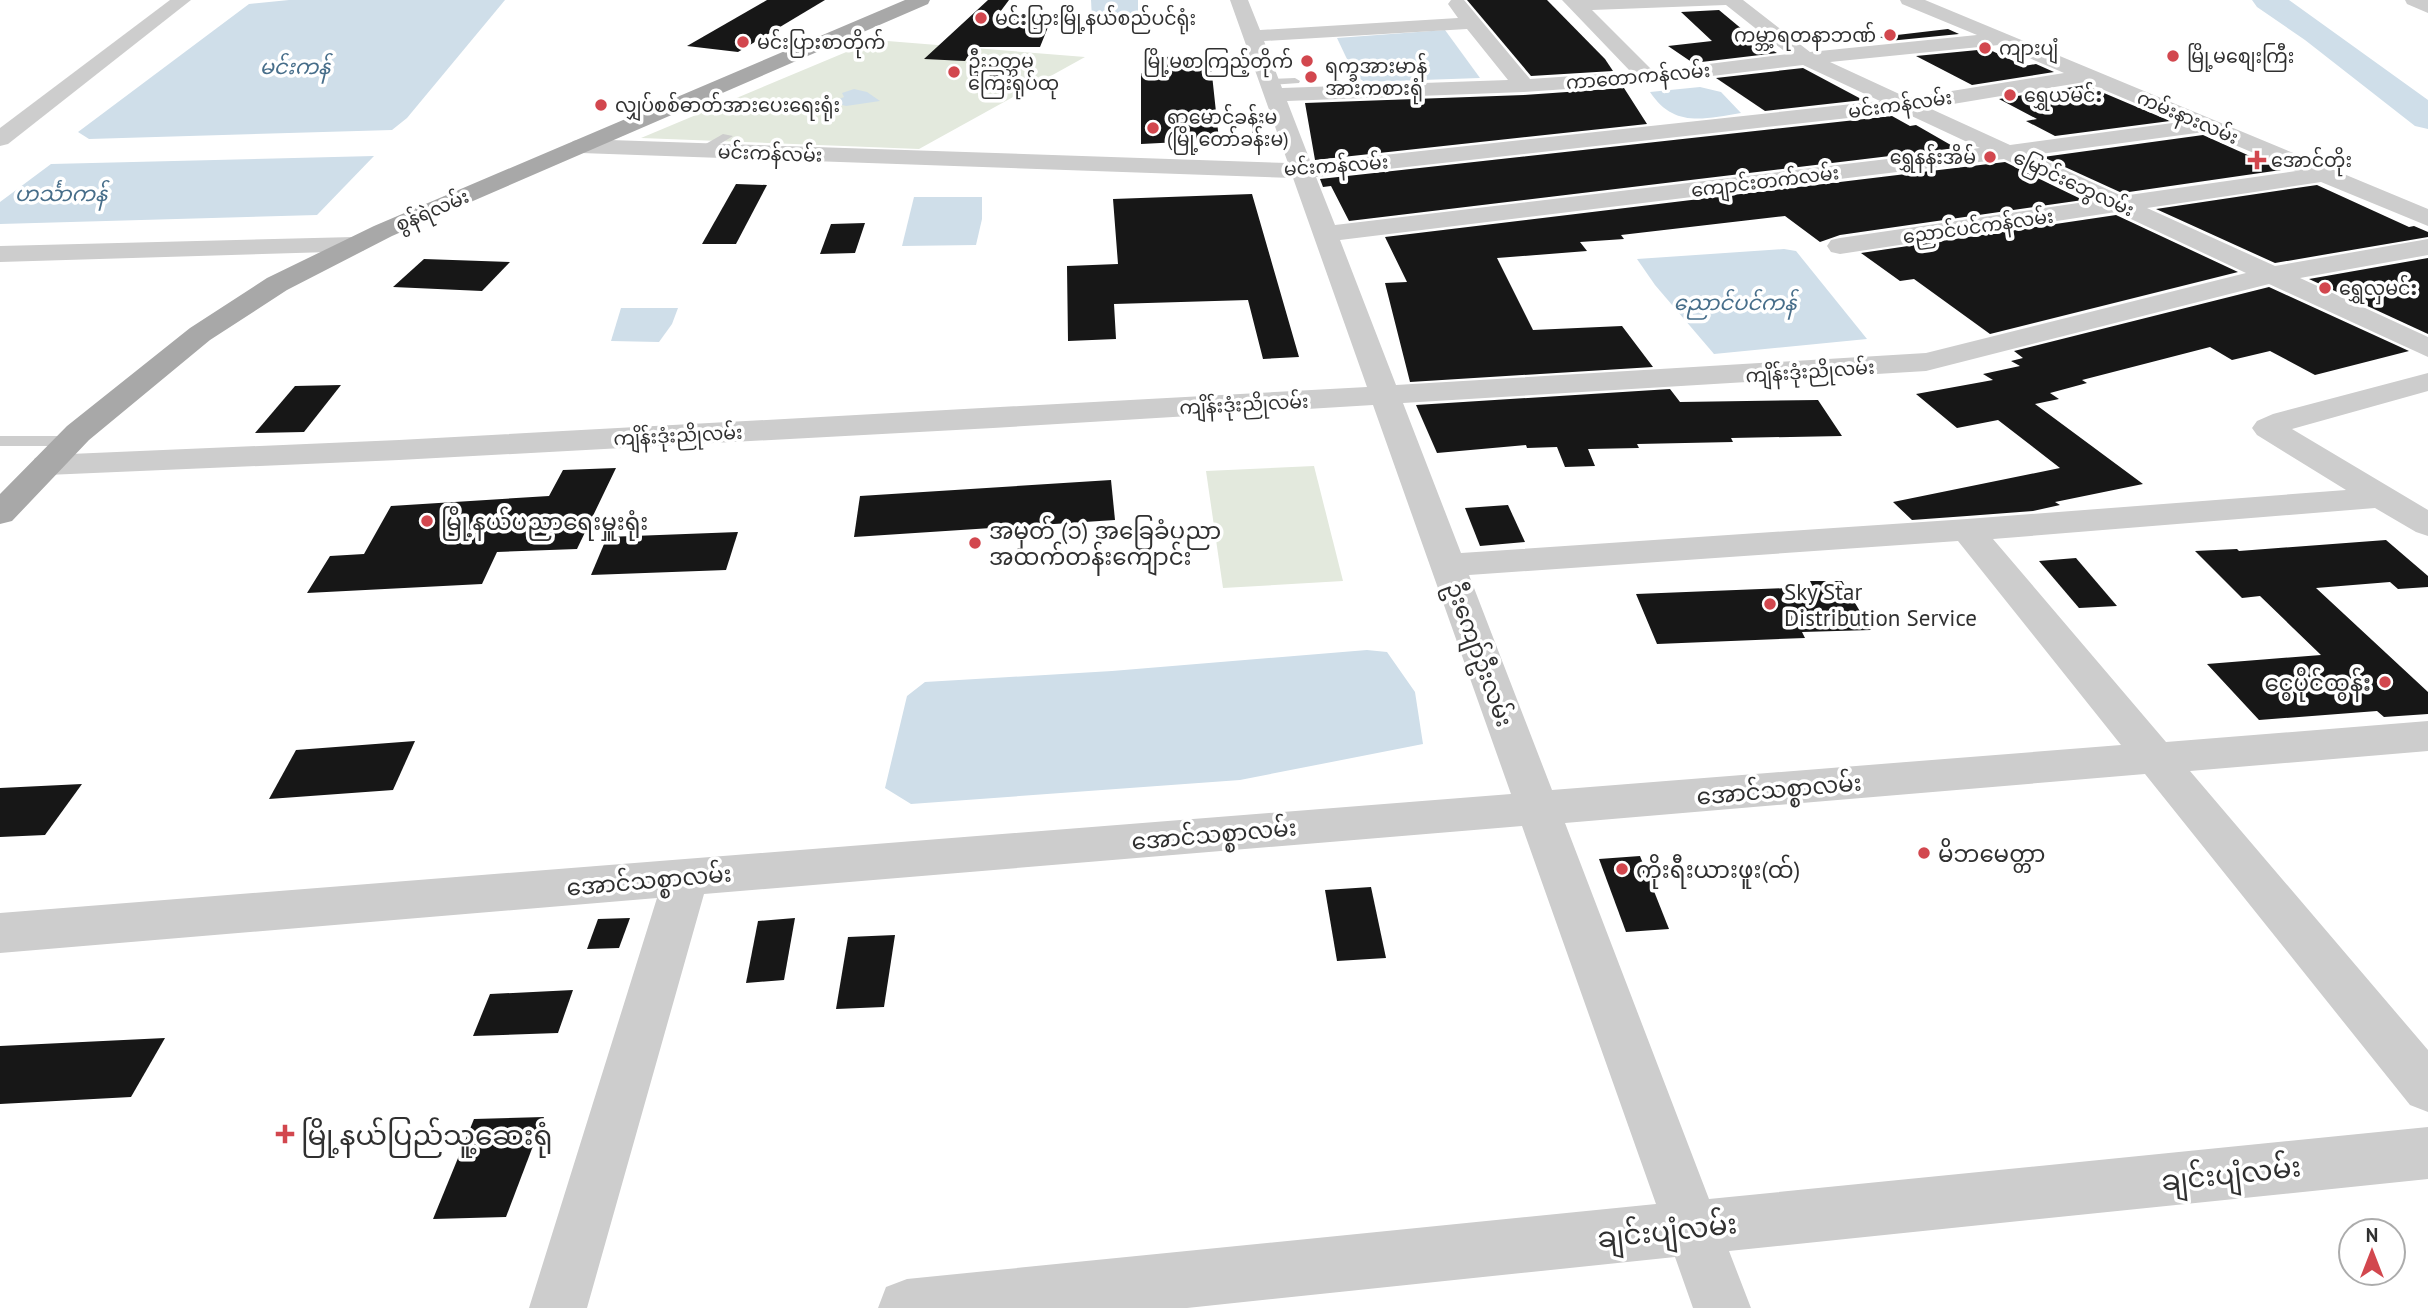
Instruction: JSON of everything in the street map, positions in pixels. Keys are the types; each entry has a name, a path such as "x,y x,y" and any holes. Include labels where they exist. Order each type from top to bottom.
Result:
{"main road":[{"name":"စွန်ရဲလမ်း","path":"0,514 70,441 200,334 277,284 354,245 921,0"}],"street":[{"path":"0,139 182,0"},
{"name":"ဦးကျော်ဦးလမ်း","path":"1239,0 1274,70 1302,171 1721,1308"},
{"path":"1454,0 1524,86"},
{"path":"1573,2 1725,0"},
{"name":"မြောင်းဘွေလမ်း","path":"1731,0 1805,58 2428,348"},
{"name":"ကမ်းနားလမ်း","path":"1909,0 2428,218"},
{"path":"1573,2 1647,77"},
{"path":"1274,70 1473,23"},
{"name":"ကာတောကန်လမ်း","path":"1274,70 1524,86 1647,77 2000,39"},
{"name":"မင်းကန်လမ်း","path":"581,146 1302,171 1905,105 2087,75"},
{"name":"ကျောင်းတက်လမ်း","path":"1325,234 2006,152 2205,125"},
{"name":"ညောင်ပင်ကန်လမ်း","path":"1840,246 2323,174"},
{"path":"0,254 354,245"},
{"name":"ကျိန်းဒုံးညိုလမ်း","path":"47,465 413,449 1385,396 1926,362 2272,275 2428,247"},
{"path":"2428,382 2284,421 2268,428 2428,524"},
{"path":"1448,565 1968,530 2381,497"},
{"path":"1968,530 2428,1088"},
{"name":"အောင်သစ္စာလမ်း","path":"0,933 2428,736"},
{"path":"558,1308 686,877"},
{"name":"ချင်းပျံလမ်း","path":"906,1308 2428,1153"}],"lane":[{"path":"701,151 727,136"},
{"path":"0,441 70,441"}],"shaded area":[{"path":"875,40 1085,57 919,149 641,138"},
{"path":"1314,466 1343,581 1223,588 1206,471"}],"water":[{"name":"မင်းကန်","path":"289,0 505,0 407,118 392,130 89,139 78,132 249,4"},
{"path":"1091,0 1138,0 1138,17 1092,18"},
{"path":"1445,30 1480,78 1365,82 1355,76 1337,38"},
{"path":"1700,87 1721,92 1741,113 1702,118 1679,116 1659,103 1650,92"},
{"path":"854,89 867,92 880,101 846,106 831,102 844,97 842,93"},
{"name":"ဟင်္သာကန်","path":"374,156 317,215 0,224 0,202 51,164"},
{"path":"914,197 982,197 982,219 976,245 902,246"},
{"name":"ညောင်ပင်ကန်","path":"1784,249 1796,251 1867,339 1714,354 1655,285 1637,259"},
{"path":"621,308 678,308 672,324 659,342 611,341"},
{"path":"1367,650 1387,652 1415,692 1423,744 1240,780 911,804 885,788 907,696 925,682 1112,671"}],"building":[{"path":"767,0 825,0 738,52 687,46"},
{"path":"988,0 1009,0 1000,12 1052,17 1040,47 975,47 965,61 924,59"},
{"path":"1467,0 1547,0 1605,59 1613,71 1531,76"},
{"path":"1719,10 1755,40 1777,53 1693,63 1668,46 1712,41 1681,12"},
{"path":"1948,29 1959,34 1889,41 1880,37"},
{"path":"1988,49 2024,66 2036,64 2054,72 1972,85 1916,56"},
{"path":"1210,56 1219,140 1141,144 1141,73 1162,72 1162,57"},
{"path":"1803,68 1863,100 1765,111 1716,78"},
{"path":"2085,85 2170,121 2055,136 2026,121 2037,119 1999,99"},
{"path":"1624,88 1647,124 1315,160 1305,103 1524,95"},
{"path":"1892,116 1910,126 1916,125 1956,148 1349,221 1331,186 1323,187 1320,179"},
{"path":"2203,135 2281,170 2122,193 2043,157"},
{"path":"2005,162 2083,200 1840,235 1820,242 1785,216 1621,235 1624,239 1580,242 1587,251 1497,258 1533,330 1622,326 1653,367 1410,382 1385,283 1407,282 1385,237"},
{"path":"736,184 767,185 736,244 702,244"},
{"path":"2317,185 2409,227 2414,226 2428,232 2428,237 2275,263 2156,209"},
{"path":"1252,194 1299,357 1263,359 1248,300 1114,304 1116,339 1068,341 1067,266 1118,264 1113,199"},
{"path":"2116,215 2238,272 1990,334 1914,279 1900,281 1861,253"},
{"path":"865,223 855,253 820,254 831,224"},
{"path":"2428,258 2428,334 2309,279"},
{"path":"424,259 510,262 482,291 393,287"},
{"path":"2269,287 2409,351 2315,375 2270,351 2232,360 2210,347 2082,380 2087,383 2050,393 2059,399 2035,404 2143,484 2055,502 2060,505 2033,511 1912,520 1893,502 2060,468 1998,420 1957,428 1916,394 1993,380 1983,374 2020,366 2011,361 2023,358 2014,351"},
{"path":"341,385 304,432 255,433 295,386"},
{"path":"1670,389 1680,402 1818,400 1842,436 1731,438 1733,442 1637,444 1639,448 1588,449 1595,466 1565,467 1557,447 1527,448 1526,445 1437,453 1416,405"},
{"path":"616,468 577,549 497,552 482,584 307,593 330,556 364,554 391,506 549,496 563,470"},
{"path":"1111,480 1115,520 854,537 860,496"},
{"path":"1508,505 1525,542 1480,546 1465,508"},
{"path":"738,532 726,570 591,575 607,537"},
{"path":"2386,540 2428,576 2428,587 2398,589 2390,582 2316,588 2428,692 2428,714 2384,717 2377,711 2259,720 2207,664 2321,655 2260,596 2242,598 2195,551 2239,551"},
{"path":"2076,558 2117,606 2079,608 2039,561"},
{"path":"1810,581 1842,581 1871,630 1802,632 1805,638 1657,644 1636,594 1813,587"},
{"path":"415,741 393,790 269,799 296,750"},
{"path":"82,784 45,835 0,837 0,788"},
{"path":"1640,856 1669,929 1626,932 1599,859"},
{"path":"1371,887 1386,958 1337,961 1325,890"},
{"path":"630,918 619,948 587,949 598,919"},
{"path":"795,918 784,980 746,983 758,921"},
{"path":"895,935 884,1007 836,1009 848,937"},
{"path":"573,990 558,1033 473,1036 490,994"},
{"path":"165,1038 131,1097 0,1104 0,1046"},
{"path":"544,1117 506,1217 433,1219 474,1119"}],"waterway":[{"path":"2268,0 2317,33 2428,118"}],"place":[{"name":"မင်းပြားမြို့နယ်စည်ပင်ရုံး","path":"981,18"},
{"name":"ကမ္ဘာ့ရတနာဘဏ်","path":"1890,35"},
{"name":"မင်းပြားစာတိုက်","path":"743,42"},
{"name":"ကျားပျံ","path":"1985,48"},
{"name":"မြို့မစျေးကြီး","path":"2173,56"},
{"name":"မြို့မစာကြည့်တိုက်","path":"1307,61"},
{"name":"ဦးဥတ္တမ ကြေးရုပ်ထု","path":"954,72"},
{"name":"ရက္ခအားမာန် အားကစားရုံ","path":"1311,77"},
{"name":"ရွှေယမင်း","path":"2010,95"},
{"name":"လျှပ်စစ်ဓာတ်အားပေးရေးရုံး","path":"601,105"},
{"name":"ရာမောင်ခန်းမ (မြို့တော်ခန်းမ)","path":"1153,128"},
{"name":"ရွှေနန်းအိမ်","path":"1990,157"},
{"name":"အောင်တိုး","path":"2257,160"},
{"name":"ရွှေလှမင်း","path":"2325,288"},
{"name":"မြို့နယ်ပညာရေးမှူးရုံး","path":"427,521"},
{"name":"အမှတ် (၁) အခြေခံပညာ အထက်တန်းကျောင်း","path":"975,543"},
{"name":"Sky Star Distribution Service","path":"1770,604"},
{"name":"ငွေပိုင်ထွန်း","path":"2385,682"},
{"name":"မိဘမေတ္တာ","path":"1924,853"},
{"name":"ကိုးရီးယားဖူး(ထ်)","path":"1622,869"},
{"name":"မြို့နယ်ပြည်သူ့ဆေးရုံ","path":"285,1134"}]}
